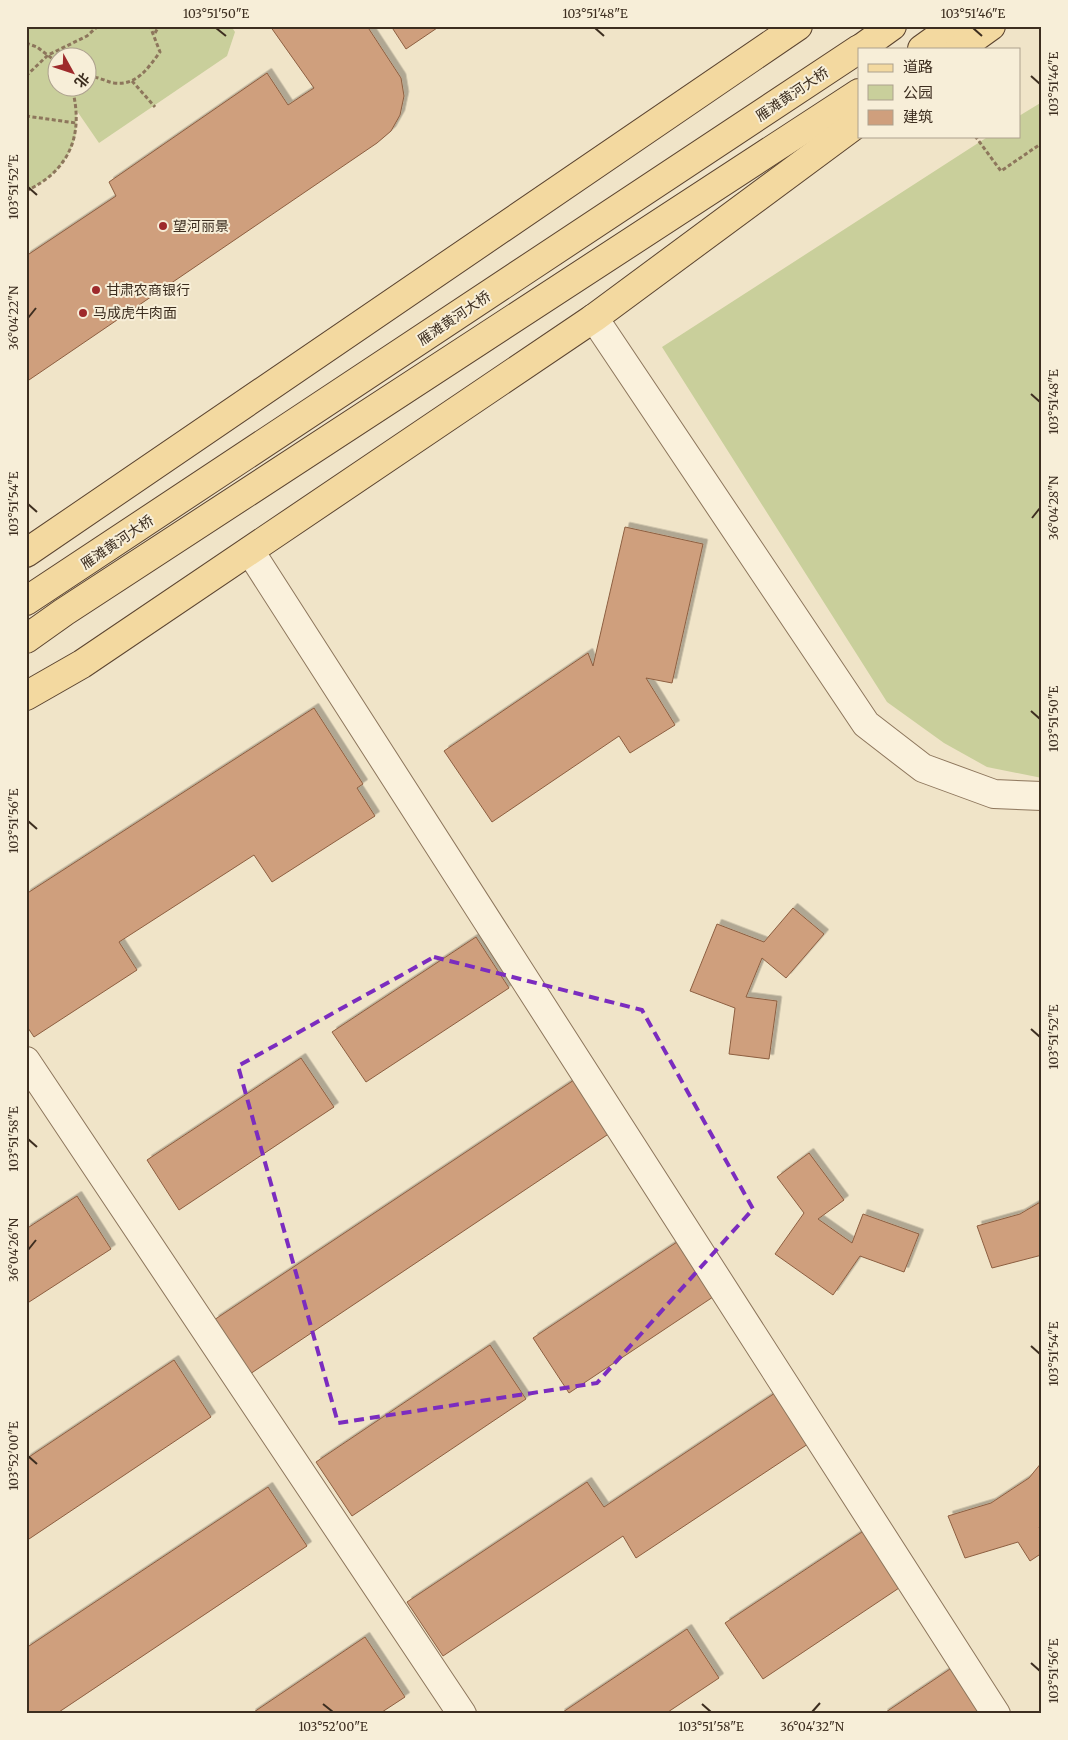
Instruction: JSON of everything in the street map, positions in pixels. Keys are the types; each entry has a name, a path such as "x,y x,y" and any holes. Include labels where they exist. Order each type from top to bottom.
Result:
{"main road":[{"path":"764,49 785,26"},
{"path":"26,553 798,26"},
{"name":"雁滩黄河大桥","path":"861,48 892,26"},
{"path":"923,48 954,26"},
{"path":"960,48 991,26"},
{"name":"雁滩黄河大桥","path":"26,601 858,50"},
{"name":"雁滩黄河大桥","path":"26,639 64,612 858,94"},
{"path":"26,696 82,664 594,318 858,123"}],"street":[{"path":"594,318 866,724 923,768 994,794 1042,796"},
{"path":"250,551 996,1714"},
{"path":"26,1061 462,1714"}],"path":[{"path":"62,48 87,36 98,26"},
{"path":"98,77 114,83 139,78 160,52 155,33 150,26"},
{"path":"155,33 159,26"},
{"path":"26,43 37,47 48,55 26,76"},
{"path":"132,80 155,107"},
{"path":"26,191 43,183 63,163 75,138 77,110 74,98"},
{"path":"26,116 76,123"},
{"path":"976,138 1001,171 1042,143"}],"highlighted area":[{"path":"434,957 642,1010 753,1209 597,1383 338,1423 238,1066"}],"green space":[{"path":"26,26 231,26 235,32 227,56 99,143 77,111 75,138 68,155 50,176 26,191"},
{"path":"1042,102 1042,778 987,767 944,743 887,702 662,347 986,138 1020,138 1020,115"}],"building":[{"name":"望河丽景","path":"270,26 367,26 401,78 404,96 400,115 391,131 377,143 26,382 26,256 116,196 109,182 267,73 288,105 314,88"},
{"path":"391,26 440,26 406,49"},
{"path":"625,527 703,544 672,683 646,678 675,725 630,753 619,736 492,822 444,751 588,653 593,666"},
{"path":"314,708 363,784 357,788 375,816 272,882 254,855 119,942 137,970 34,1037 26,1025 26,894"},
{"path":"793,908 824,934 786,978 762,958 746,997 777,1001 769,1059 729,1054 735,1008 690,991 717,924 764,942"},
{"path":"476,937 509,988 366,1082 332,1032"},
{"path":"301,1058 334,1107 179,1210 147,1160"},
{"path":"574,1080 610,1133 250,1374 214,1320"},
{"path":"809,1153 844,1200 818,1219 852,1243 863,1214 919,1234 904,1272 860,1256 833,1295 775,1254 804,1213 777,1177"},
{"path":"77,1196 111,1249 26,1304 26,1229"},
{"path":"1042,1201 1042,1255 992,1268 977,1226 1020,1214"},
{"path":"683,1238 719,1293 569,1393 533,1338"},
{"path":"490,1345 526,1399 352,1516 316,1462"},
{"path":"174,1360 211,1417 26,1541 26,1459"},
{"path":"784,1387 817,1438 636,1558 623,1536 443,1656 407,1602 587,1482 604,1507"},
{"path":"1042,1462 1042,1525 1039,1527 1042,1532 1042,1553 1030,1561 1018,1542 965,1558 948,1516 991,1503 1029,1478"},
{"path":"268,1487 307,1546 56,1714 26,1714 26,1648"},
{"path":"868,1528 905,1584 763,1679 725,1623"},
{"path":"687,1629 719,1678 665,1714 560,1714"},
{"path":"365,1637 405,1697 379,1714 251,1714"},
{"path":"953,1667 984,1714 883,1714"}],"place":[{"name":"望河丽景","path":"163,226"},
{"name":"甘肃农商银行","path":"96,290"},
{"name":"马成虎牛肉面","path":"83,313"}]}
